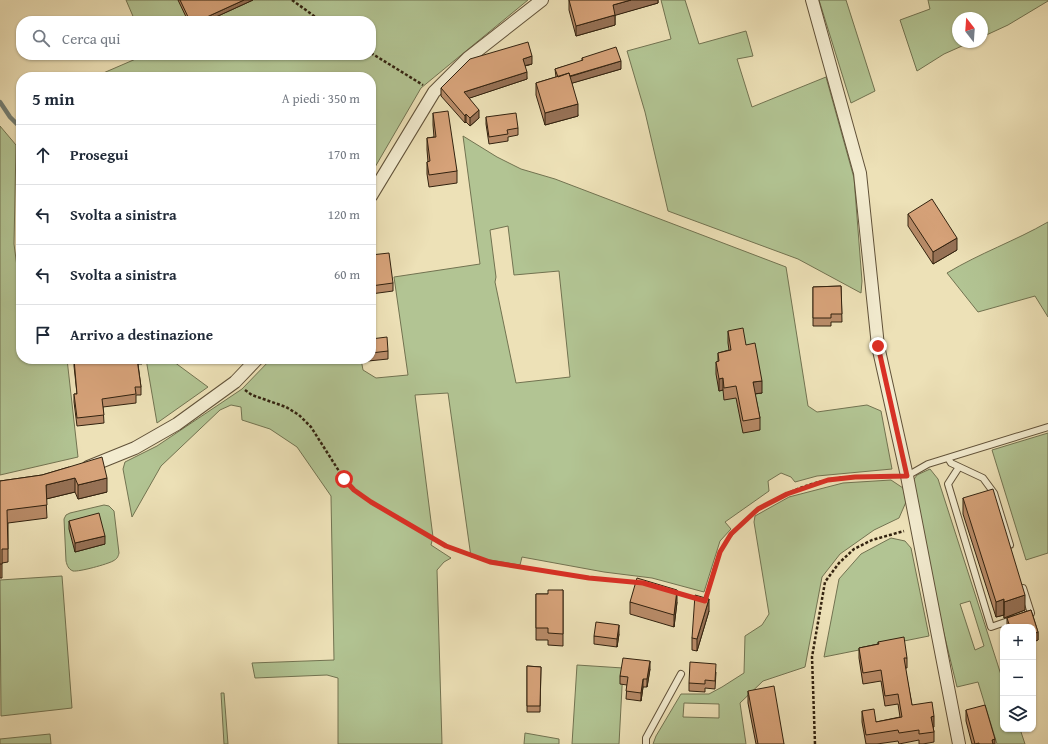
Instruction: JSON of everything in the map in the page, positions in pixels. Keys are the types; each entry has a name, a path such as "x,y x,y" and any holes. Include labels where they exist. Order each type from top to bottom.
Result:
{"street":[{"path":"376,188 434,92 468,58 542,0"},
{"path":"812,0 860,173 878,346 907,476 959,744"},
{"path":"78,470 135,448 177,424 236,382 252,364"}],"lane":[{"path":"907,476 928,464 1048,426"},
{"path":"948,458 951,463 982,478 994,492 1012,553"},
{"path":"959,467 948,484 991,627 1031,613 1022,583"},
{"path":"646,744 646,738 681,674"}],"path":[{"path":"292,0 314,16"},
{"path":"376,56 434,92"},
{"path":"236,382 252,395 286,407 299,415 311,427 344,479 354,490 371,502 446,546 490,562 589,578 643,583"},
{"path":"672,591 705,601 720,552 731,534 758,509 778,498 828,480 855,477 907,476"},
{"path":"815,744 812,658 825,582 839,563 854,548 872,540 917,527"}],"green space":[{"path":"126,0 528,0 421,88 376,165 376,72 106,72 133,60 376,60 376,16 133,16"},
{"path":"661,0 685,0 699,44 746,31 753,56 737,59 752,107 826,77 854,178 862,281 861,293 798,259 668,211 645,112 627,51 671,39"},
{"path":"819,0 846,0 875,91 851,103"},
{"path":"928,0 1048,0 1008,25 988,34 988,12 952,12 952,48 958,48 944,54 917,71 900,20 930,9"},
{"path":"0,126 16,145 14,244 16,259 16,364 68,364 78,457 0,475"},
{"path":"463,136 497,157 521,169 555,179 786,267 808,406 817,412 867,405 881,411 892,469 817,476 795,482 791,477 781,473 768,481 769,491 725,522 731,529 720,541 704,592 652,578 604,572 522,557 520,565 471,557 448,393 415,395 433,537 431,545 451,558 444,562 437,570 442,744 338,744 338,678 327,675 255,678 252,663 334,660 331,496 297,447 270,429 242,420 241,407 231,405 220,410 161,466 132,517 123,469 125,462 157,446 242,389 266,364 362,364 363,370 376,378 408,375 394,277 480,264","holes":["508,226 514,275 559,271 570,377 516,383 495,282 496,277 490,230"]},
{"path":"1048,222 1048,317 1035,296 978,312 947,273 972,259"},
{"path":"147,364 177,364 208,387 157,423"},
{"path":"1048,433 1048,553 1026,560 992,450"},
{"path":"930,469 938,479 1000,672 1000,732 1021,732 1025,744 997,744 978,682 957,687 936,601 912,482 917,475","holes":["970,601 984,646 975,650 960,604"]},
{"path":"891,480 903,488 906,502 899,518 874,530 840,554 822,577 805,667 763,681 740,703 746,744 653,744 656,736 681,694 709,694 744,673 745,636 762,625 769,614 754,522 755,516 789,497 843,483","holes":["684,703 719,704 719,718 683,717"]},
{"path":"104,505 109,506 114,511 119,553 118,557 105,564 73,571 69,568 66,561 64,519 66,515 70,513"},
{"path":"891,538 905,541 911,548 929,636 824,657 839,579 861,554"},
{"path":"62,576 72,708 1,716 0,580"},
{"path":"577,665 623,668 619,744 572,744"},
{"path":"221,693 224,693 228,744 224,744"},
{"path":"525,733 559,739 559,744 524,744"},
{"path":"50,734 51,744 0,744 0,739"}],"building":[{"path":"180,0 244,0 209,16 188,16"},
{"path":"569,0 631,0 613,5 615,15 576,26"},
{"path":"528,42 532,56 523,59 527,72 464,92 479,110 470,118 466,114 465,116 441,88 470,59"},
{"path":"616,47 621,61 570,76 569,73 558,77 555,69"},
{"path":"569,73 578,104 545,113 536,83"},
{"path":"448,111 457,171 429,175 427,162 430,161 427,138 436,137 433,113"},
{"path":"516,113 518,128 507,130 508,134 489,137 486,117"},
{"path":"932,199 957,238 933,252 908,214"},
{"path":"389,253 393,283 376,285 376,254"},
{"path":"841,286 842,314 831,314 831,318 813,318 813,287"},
{"path":"743,328 746,345 755,343 762,381 753,382 760,418 743,421 736,386 724,388 723,378 719,379 716,362 719,361 718,353 731,350 728,331"},
{"path":"387,337 388,351 376,352 376,338"},
{"path":"74,364 138,364 141,387 135,387 136,394 102,399 104,415 77,418 74,394 77,394"},
{"path":"102,457 107,478 78,485 75,478 46,485 47,505 7,510 8,549 2,549 2,564 0,564 0,481 42,475"},
{"path":"993,489 1025,595 1004,602 1004,599 996,602 963,498"},
{"path":"99,513 105,536 75,543 69,521"},
{"path":"637,578 677,590 674,615 630,602"},
{"path":"548,590 563,590 563,634 548,633 548,628 536,628 536,594 548,594"},
{"path":"695,595 709,599 697,639 692,638"},
{"path":"1031,610 1035,624 1009,624 1007,618"},
{"path":"596,622 619,625 617,639 594,636"},
{"path":"904,637 907,658 904,658 912,705 932,702 934,716 931,717 934,732 919,734 919,730 899,733 898,730 866,735 862,711 874,709 876,722 902,717 898,694 885,696 881,670 863,673 859,648 879,644 878,642"},
{"path":"623,658 650,661 647,679 643,679 641,693 626,691 628,677 620,676"},
{"path":"690,662 716,664 715,681 705,680 705,684 689,683"},
{"path":"527,666 541,667 540,706 527,706"},
{"path":"774,686 784,744 758,744 748,691"},
{"path":"985,705 995,739 992,740 993,744 975,744 966,710"}],"waterway":[{"path":"0,102 16,123"}],"route":[{"path":"344,479 354,490 371,502 446,546 490,562 589,578 643,583 705,601 720,552 731,534 758,509 787,494 828,480 855,477 907,476 878,346"}]}
